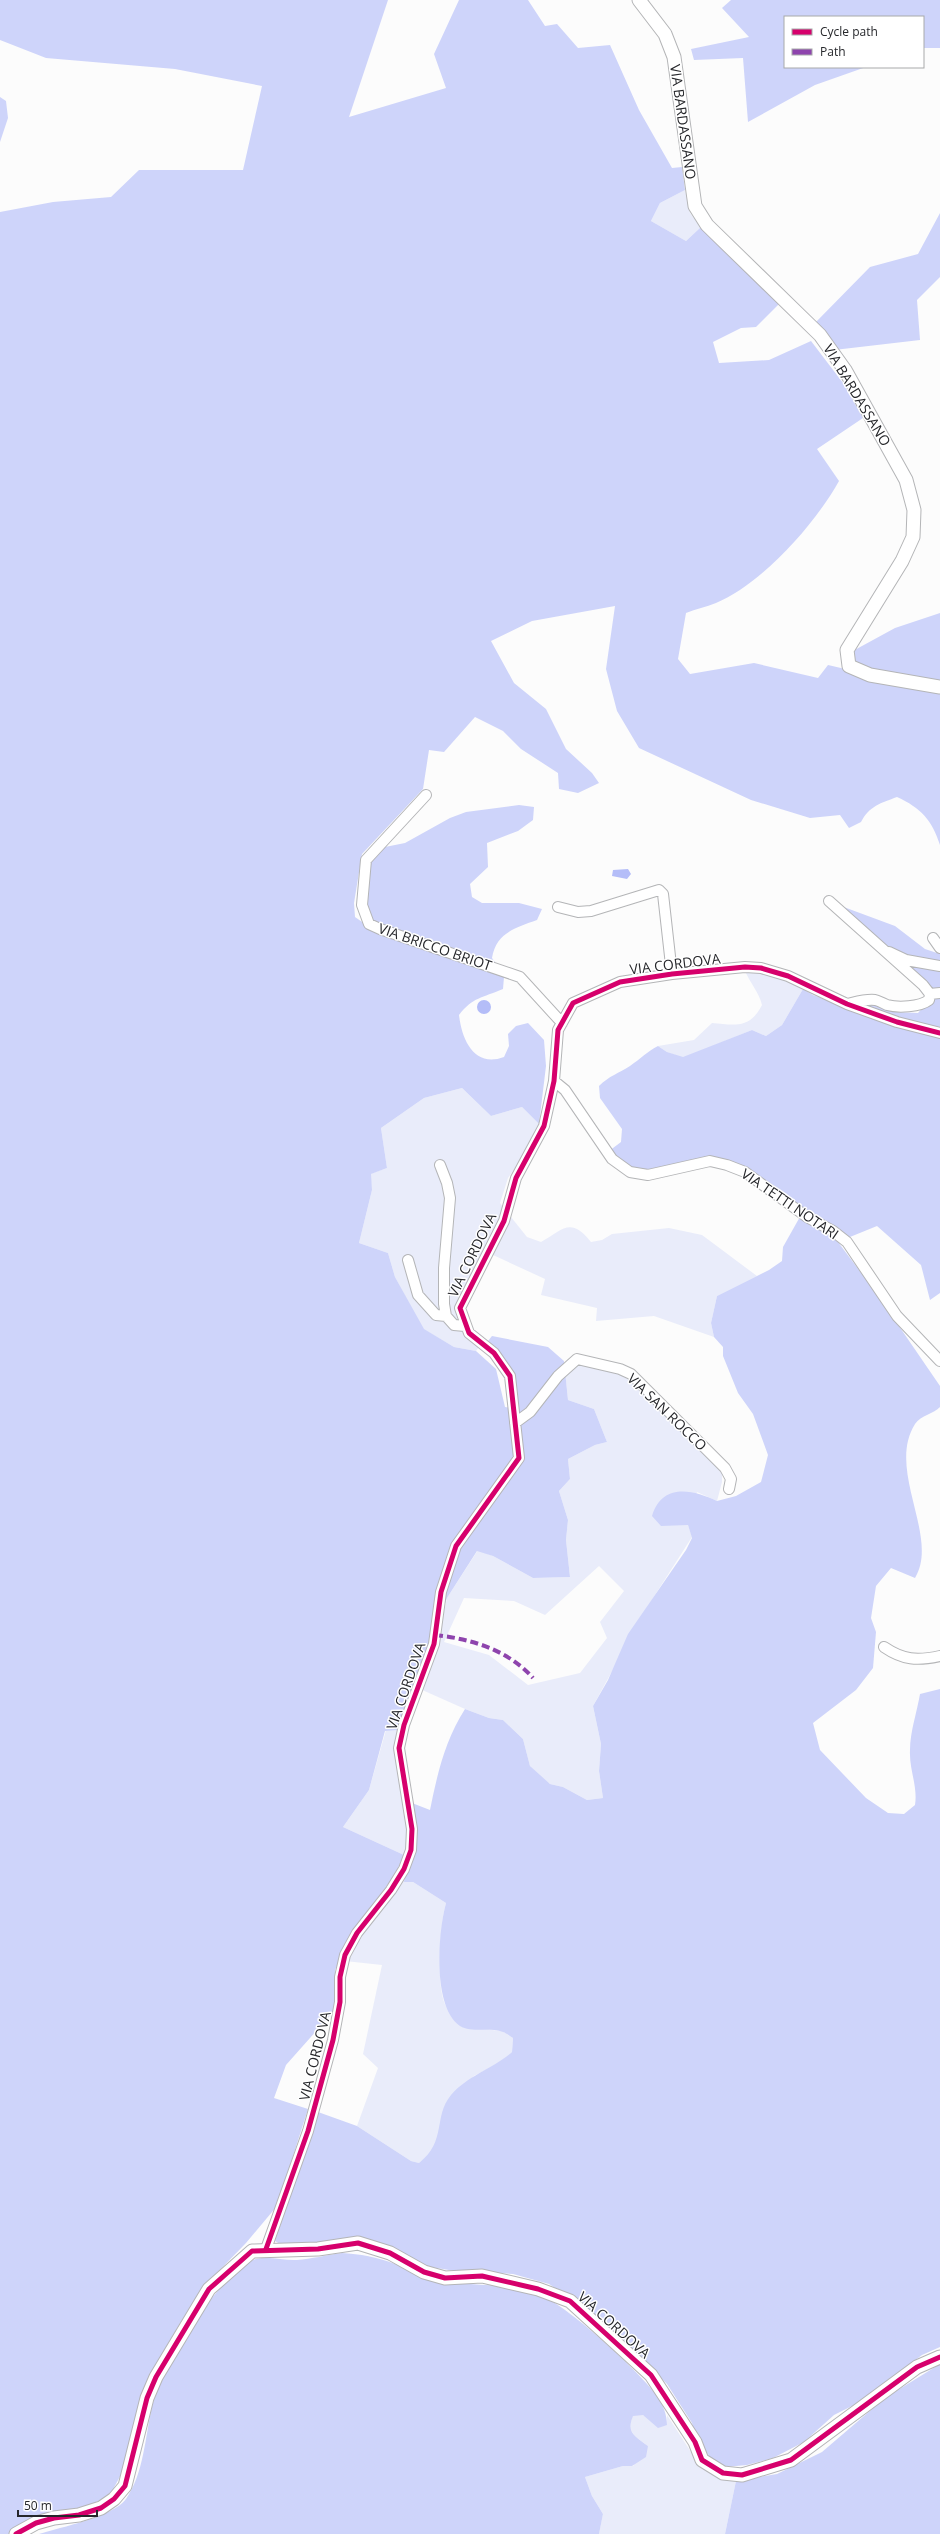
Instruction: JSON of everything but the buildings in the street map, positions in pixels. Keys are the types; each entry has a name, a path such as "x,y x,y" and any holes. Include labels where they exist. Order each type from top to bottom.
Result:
{"street":[{"name":"VIA BARDASSANO","path":"639,0 665,34 674,57 695,206 700,215 721,240 820,335 845,370 906,480 914,510 913,537 902,561 847,650 849,666 870,676 940,687"},
{"name":"VIA BRICCO BRIOT","path":"426,795 366,860 362,905 369,924 520,977 562,1023"},
{"path":"558,907 578,912 591,911 659,890 663,894 672,974"},
{"path":"829,901 935,994 924,1004 888,1005 876,1000 864,1000 847,1004"},
{"path":"933,938 940,948"},
{"path":"884,950 906,960 940,966"},
{"name":"VIA CORDOVA","path":"940,1032 897,1022 847,1004 788,976 761,968 745,967 672,974 620,982 573,1003 558,1030 554,1081 544,1126 516,1178 504,1221 460,1308 470,1333 494,1354 510,1376 519,1458 456,1546 441,1592 434,1644 404,1725 399,1748 412,1829 411,1850 404,1869 391,1890 357,1933 345,1955 340,1977 340,2002 333,2040 308,2131 266,2249 318,2249 358,2243 390,2253 424,2272 445,2278 482,2276 538,2289 570,2300 651,2375 695,2442 702,2460 723,2473 742,2475 791,2460 917,2367 940,2357"},
{"name":"VIA TETTI NOTARI","path":"554,1081 565,1090 612,1158 630,1172 648,1175 710,1161 727,1165 746,1172 807,1217 833,1231 847,1242 897,1316 940,1361"},
{"path":"440,1165 447,1183 450,1198 444,1268 446,1316 454,1325 466,1326"},
{"path":"408,1260 418,1295 436,1315 446,1316"},
{"name":"VIA SAN ROCCO","path":"515,1423 530,1412 558,1376 577,1359 620,1369 640,1383 725,1468 731,1479 729,1489"},
{"path":"884,1647 898,1656 918,1659 940,1656"},
{"path":"16,2534 36,2523 54,2518 79,2515 101,2508 114,2499 125,2486 147,2398 156,2377 209,2289 252,2251 266,2249"}],"shaded area":[{"path":"0,0 388,0 349,117 446,88 434,54 459,0 528,0 545,26 557,24 578,48 610,45 639,110 672,168 682,167 685,190 660,203 651,221 686,241 701,227 780,303 756,327 741,328 713,342 719,363 769,360 811,341 843,383 863,418 817,449 839,481 816,516 786,551 751,582 734,594 716,603 686,613 678,659 690,674 754,663 818,678 828,665 940,691 940,845 933,828 919,810 897,797 876,806 868,812 861,822 849,828 840,815 810,818 751,800 639,748 617,711 606,669 615,606 532,621 491,641 514,683 546,709 566,749 592,773 599,783 578,793 559,789 558,773 521,749 503,731 475,717 444,752 429,750 423,789 362,854 354,903 355,917 365,924 501,972 504,977 503,989 474,1001 459,1015 463,1034 467,1043 472,1050 485,1059 504,1057 509,1046 508,1034 516,1026 528,1023 544,1040 546,1066 539,1124 522,1107 491,1116 462,1088 424,1098 381,1128 387,1168 371,1174 372,1190 359,1243 388,1253 395,1277 424,1329 454,1347 476,1351 496,1369 505,1407 518,1409 512,1370 488,1341 492,1336 548,1347 564,1361 568,1400 594,1409 607,1442 595,1445 568,1459 570,1479 559,1491 568,1520 566,1540 570,1577 533,1578 493,1556 477,1551 447,1598 397,1730 385,1731 369,1790 343,1827 404,1855 395,1875 354,1929 335,1970 334,2011 286,2065 274,2098 308,2109 277,2206 246,2243 211,2279 182,2320 156,2364 124,2469 110,2495 90,2505 32,2519 13,2534 0,2534 0,212 53,202 111,197 139,170 243,170 262,86 175,69 46,58 0,40"},
{"path":"731,0 940,0 940,48 924,48 924,16 784,16 784,68 863,68 815,85 748,122 743,58 694,60 691,49 749,37 722,8"},
{"path":"0,97 6,101 8,118 0,142"},
{"path":"685,190 690,213 701,227 686,241 651,221 660,203"},
{"path":"940,213 940,277 917,300 920,340 834,350 815,323 870,267 918,254"},
{"path":"940,613 940,684 871,672 850,663 851,652 895,628"},
{"path":"519,805 534,807 533,820 518,831 487,843 488,867 470,884 472,897 482,903 519,903 542,909 537,920 514,929 502,937 494,950 492,958 497,965 370,920 365,898 368,862 385,847 405,843 450,818 466,812"},
{"path":"628,869 631,874 627,879 612,876 613,870"},
{"path":"841,906 895,926 925,949 940,954 940,1027 898,1020 863,1006 870,1004 895,1012 918,1013 932,997"},
{"path":"745,971 775,977 803,989 782,1025 766,1036 752,1030 683,1058 667,1052 658,1046 694,1040 712,1023 735,1025 747,1022 752,1018 762,1005 759,996"},
{"path":"803,989 813,995 897,1027 940,1038 940,1293 930,1300 921,1265 877,1226 845,1239 728,1163 648,1172 631,1170 609,1151 621,1142 622,1129 600,1098 599,1086 610,1077 630,1066 658,1046 667,1052 683,1057 752,1030 766,1036 782,1025"},
{"path":"484,1000 489,1002 491,1007 489,1012 484,1014 479,1012 477,1007 479,1002"},
{"path":"462,1088 491,1116 522,1107 539,1124 531,1145 508,1178 500,1203 505,1210 457,1307 458,1322 479,1347 476,1351 454,1347 423,1329 395,1277 388,1253 359,1243 372,1190 370,1174 387,1168 381,1128 424,1098"},
{"path":"801,1215 838,1242 877,1294 940,1386 940,1407 915,1424 908,1442 906,1462 921,1543 921,1561 915,1578 891,1568 876,1586 871,1618 876,1632 873,1668 856,1690 813,1723 820,1750 866,1798 888,1813 904,1814 915,1805 916,1798 910,1757 910,1743 920,1694 940,1689 940,2347 922,2355 858,2403 834,2415 804,2442 773,2458 747,2465 725,2467 710,2457 697,2441 692,2423 667,2384 629,2346 579,2304 549,2284 513,2274 449,2270 418,2265 378,2246 285,2247 275,2241 318,2112 357,2126 411,2161 419,2163 428,2155 437,2138 442,2112 451,2095 457,2088 512,2052 513,2038 498,2031 470,2029 460,2026 451,2016 445,2003 441,1986 440,1950 443,1916 446,1903 413,1882 404,1882 412,1803 430,1810 447,1745 465,1709 489,1718 503,1720 523,1739 530,1766 550,1784 563,1787 587,1800 603,1798 599,1771 601,1744 593,1706 608,1680 628,1634 686,1550 692,1538 688,1525 661,1526 652,1516 657,1505 663,1498 670,1494 679,1492 698,1494 717,1501 736,1496 761,1482 768,1455 753,1414 738,1393 723,1356 723,1347 714,1337 711,1323 717,1296 769,1270 782,1261 783,1247"},
{"path":"511,1217 527,1237 541,1242 561,1230 572,1227 584,1234 591,1242 602,1240 612,1234 669,1228 702,1235 757,1276 717,1296 711,1323 714,1337 654,1316 596,1321 597,1308 541,1295 545,1279 493,1255"},
{"path":"577,1361 619,1370 631,1378 722,1471 722,1482 717,1501 697,1492 688,1525 692,1537 646,1609 593,1706 601,1744 599,1771 603,1798 587,1800 563,1787 550,1784 539,1776 530,1766 523,1739 503,1720 489,1718 420,1689 437,1646 447,1598 478,1550 493,1556 533,1578 570,1577 566,1540 568,1520 559,1491 570,1479 568,1459 595,1445 607,1442 594,1409 568,1400 565,1371","holes":["599,1566 624,1591 600,1622 607,1638 580,1673 528,1685 489,1655 444,1642 464,1598 514,1601 545,1615"]},
{"path":"386,1730 397,1730 395,1749 408,1833 404,1855 343,1827 369,1790"},
{"path":"403,1877 404,1882 413,1882 446,1903 442,1925 440,1969 442,1995 448,2010 462,2027 502,2031 513,2038 512,2052 501,2062 474,2076 445,2108 438,2139 430,2154 419,2163 411,2161 357,2126 378,2068 363,2054 382,1965 345,1961"},
{"path":"342,2253 382,2259 430,2280 501,2286 530,2292 544,2297 571,2314 587,2327 649,2386 662,2403 667,2425 658,2428 643,2415 633,2416 631,2430 636,2437 648,2446 646,2457 632,2466 623,2466 585,2477 592,2496 603,2514 599,2534 39,2534 99,2516 110,2511 126,2499 137,2478 152,2407 166,2370 191,2327 205,2307 220,2288 235,2273 255,2259 273,2258 297,2260"},
{"path":"940,2364 940,2534 725,2534 736,2481 777,2474 822,2452 885,2398"},
{"path":"633,2415 643,2415 667,2425 667,2415 702,2469 736,2481 725,2534 599,2534 603,2514 592,2496 585,2477 623,2466 633,2466 648,2446 636,2437 631,2430"}],"marked path":[{"path":"435,1635 462,1639 501,1653 523,1668 533,1678"}],"cycle path":[{"path":"266,2249 308,2131 333,2040 340,2002 340,1977 345,1955 357,1933 391,1890 404,1869 411,1850 412,1829 399,1748 404,1725 434,1644 441,1592 456,1546 519,1458 510,1376 494,1353 469,1333 460,1308 504,1221 516,1178 544,1126 554,1081 558,1030 573,1003 620,982 672,974 745,967 761,968 788,976 847,1004 897,1022 940,1033"},
{"path":"16,2534 36,2523 54,2518 79,2515 101,2508 114,2499 125,2486 147,2398 156,2377 209,2289 252,2251 318,2249 358,2243 390,2253 424,2272 445,2278 482,2276 538,2289 570,2301 651,2375 695,2442 702,2460 723,2473 742,2475 791,2460 917,2367 940,2357"}]}
